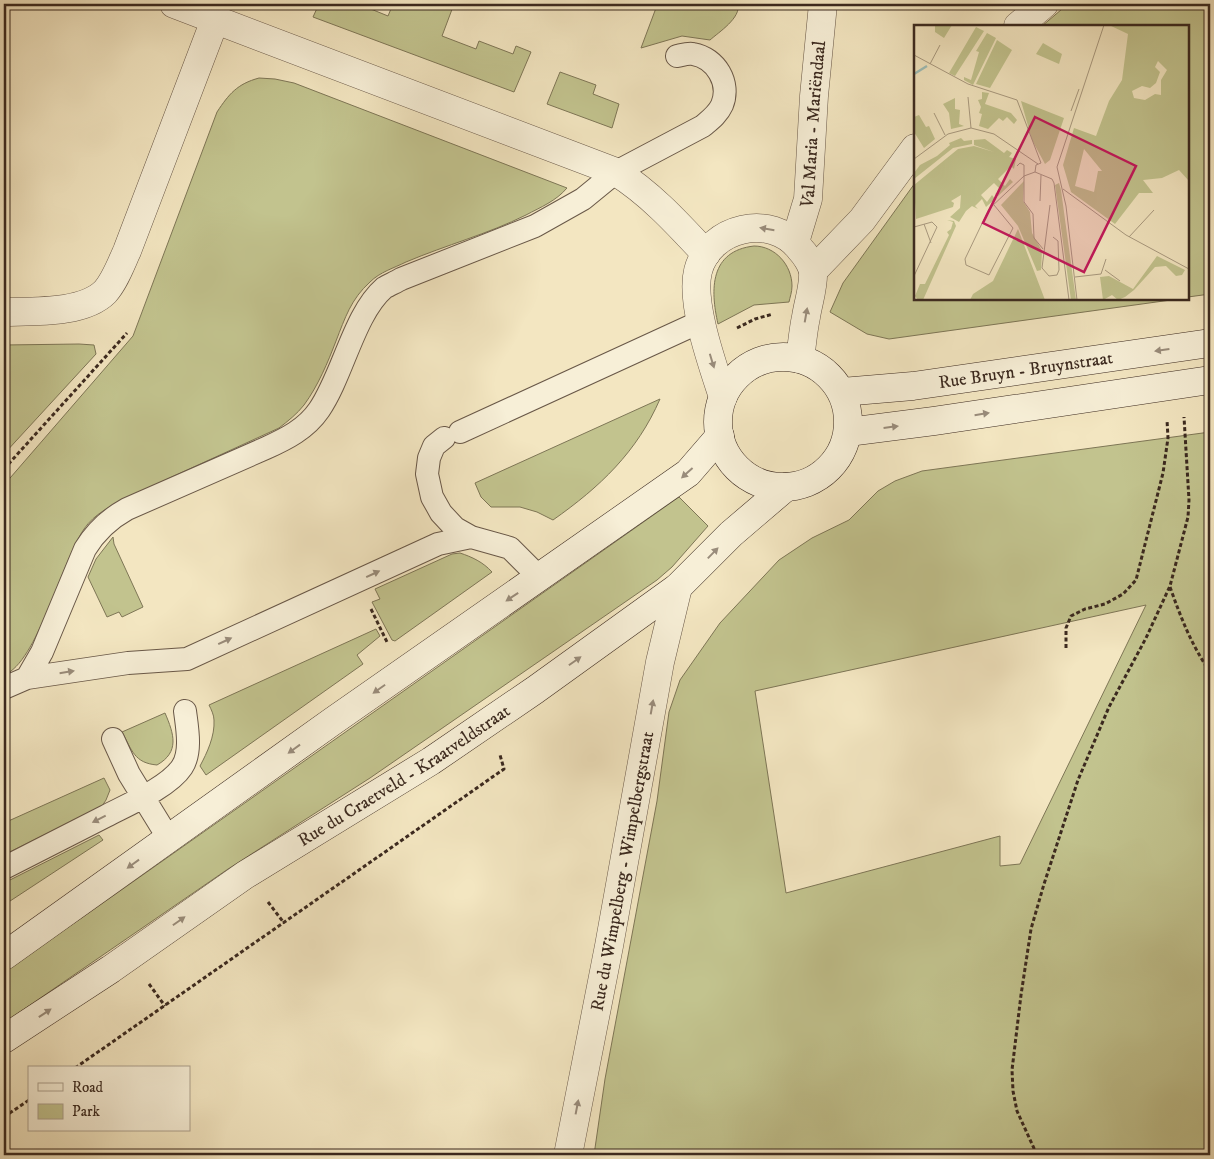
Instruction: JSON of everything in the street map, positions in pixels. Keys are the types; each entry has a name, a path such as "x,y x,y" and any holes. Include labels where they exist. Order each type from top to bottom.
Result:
{"street":[{"path":"174,4 616,172 637,186 656,203 706,254"},
{"name":"Val Maria - Mariëndaal","path":"795,242 808,199 814,96 823,4"},
{"path":"1019,25 1044,4"},
{"path":"4,312 74,307 96,299 112,282 127,251 215,20"},
{"path":"813,271 862,220 914,149"},
{"path":"723,398 707,347 697,290 698,272 706,254 720,240 752,227 769,228 782,232 795,242 804,253 813,271 800,358"},
{"name":"Rue Bruyn - Bruynstraat","path":"842,392 913,386 1210,343"},
{"name":"Rue du Craetveld - Kraatveldstraat","path":"776,357 800,358 817,365 831,377 842,392 848,411 848,432 841,453 827,471 808,483 786,488 764,484 748,477 735,466 726,452 720,436 718,417 723,398 735,377 754,363 776,357"},
{"name":"Rue Bruyn - Bruynstraat","path":"848,432 934,422 1210,380"},
{"path":"4,956 341,715 688,473 720,436"},
{"name":"Rue du Craetveld - Kraatveldstraat","path":"4,1039 111,969 245,875 432,761 543,684 678,587 731,534 786,488"},
{"name":"Rue du Wimpelberg - Wimpelbergstraat","path":"568,1155 616,906 660,662 678,587"}],"lane":[{"path":"27,678 42,652 85,549 93,536 127,508 266,448 287,438 306,425 323,403 361,320 385,288 401,278 535,226 583,199 616,172 703,126 715,116 722,105 725,91 722,76 714,64 704,57 691,53 677,56"},
{"path":"540,578 510,548 471,537 455,528 441,513 432,497 427,474 429,458 434,446 452,435 702,321"},
{"path":"4,688 27,678 128,663 187,659 438,544 471,537"},
{"path":"4,868 142,797 173,778 183,766 187,752 188,730 185,711"},
{"path":"113,739 129,774 169,839"}],"path":[{"path":"736,329 755,319 777,314"},
{"path":"4,469 127,333"},
{"path":"1037,1155 1017,1111 1012,1070 1020,995 1031,929 1078,780 1109,707 1170,586 1188,517 1189,500 1173,385"},
{"path":"1066,648 1066,628 1071,616 1085,609 1105,604 1123,594 1136,580 1163,473 1173,385"},
{"path":"1170,586 1185,630 1210,672"},
{"path":"368,603 390,649"},
{"path":"78,1066 504,769 500,755"},
{"path":"268,902 284,924"},
{"path":"148,983 164,1006"},
{"path":"4,1117 28,1101"}],"green space":[{"path":"319,4 362,4 388,16 393,4 454,4 442,36 476,49 479,41 513,54 516,46 531,52 514,92 313,17"},
{"path":"645,4 738,4 738,9 733,19 710,40 682,36 641,48 656,8"},
{"path":"1068,4 1210,4 1210,294 1189,297 1189,25 1043,25"},
{"path":"560,72 596,85 593,94 619,104 612,128 547,104"},
{"path":"259,78 294,83 567,188 558,197 512,222 421,256 378,276 363,288 353,302 318,382 304,405 289,420 279,428 126,498 93,519 84,529 76,544 48,610 27,652 16,667 4,675 4,485 133,336 217,112 234,90 251,80"},
{"path":"914,184 914,300 1171,300 889,339 867,334 830,312 843,283"},
{"path":"754,246 769,249 786,264 792,286 789,302 754,305 718,324 714,298 716,274 721,264 729,255 739,249"},
{"path":"4,345 94,345 96,354 4,454"},
{"path":"660,399 640,436 616,467 586,495 553,520 537,512 520,507 491,507 481,497 475,483"},
{"path":"1210,432 1210,1155 594,1155 605,1079 657,801 669,712 680,680 720,623 779,560 812,538 849,520 878,491 895,481 922,471","holes":["1146,605 1020,864 1000,866 1000,836 786,893 755,691"]},
{"path":"679,497 708,526 672,567 657,580 370,778 228,869 4,1023 4,970 83,917"},
{"path":"113,537 114,544 143,607 122,617 119,612 107,617 88,577 96,559"},
{"path":"460,553 477,560 492,572 395,641 392,640 372,602 380,599 375,589 452,554"},
{"path":"376,629 380,636 357,655 363,664 206,775 200,766 208,750 214,726 214,718 209,705"},
{"path":"165,713 171,728 172,748 164,760 157,765 143,762 131,750 122,732"},
{"path":"104,778 110,790 102,806 4,855 4,823"},
{"path":"99,835 103,840 4,905 4,883"}]}
